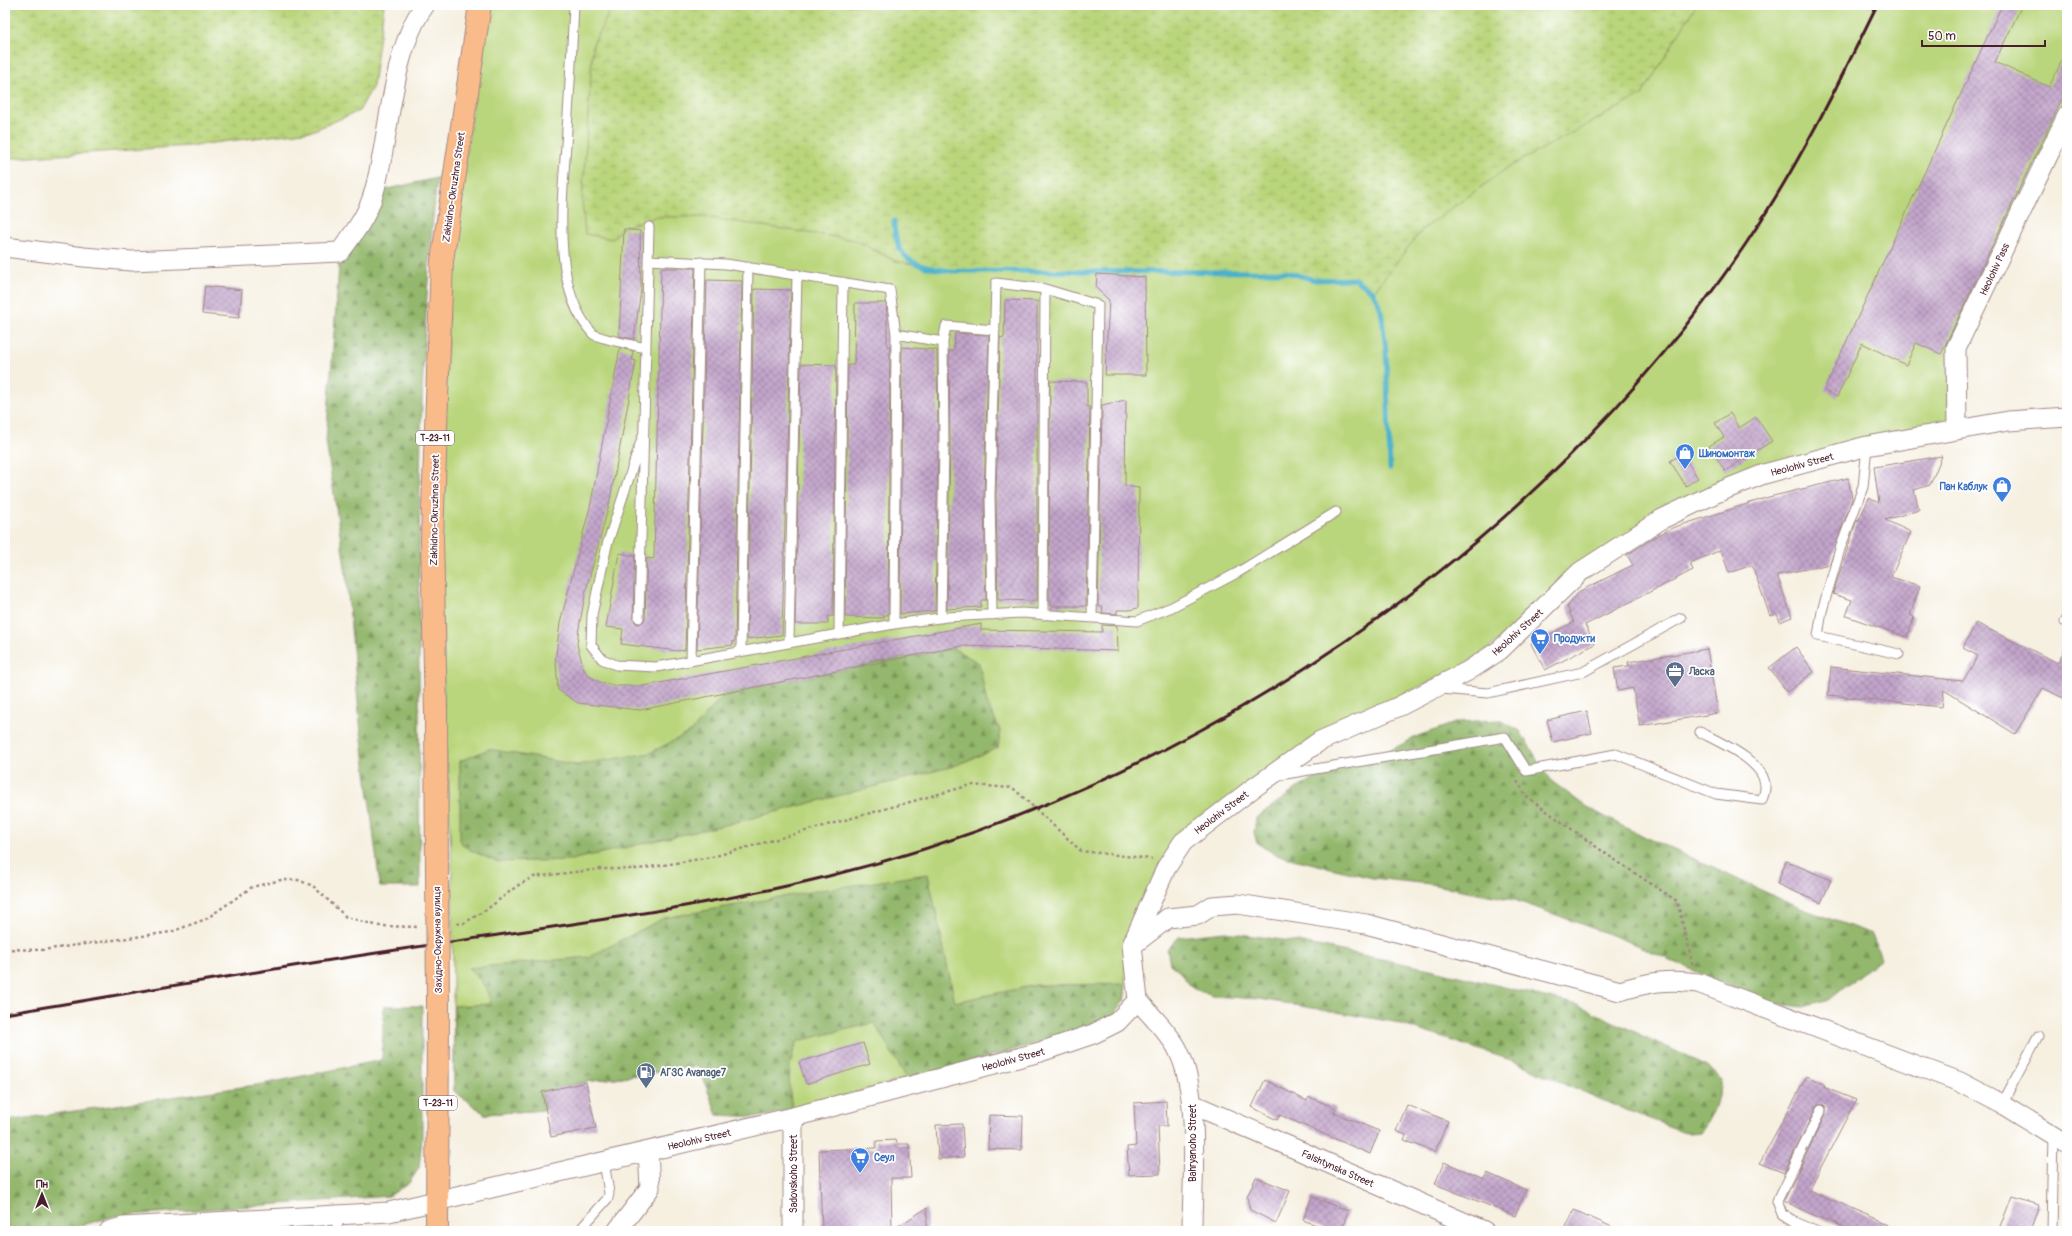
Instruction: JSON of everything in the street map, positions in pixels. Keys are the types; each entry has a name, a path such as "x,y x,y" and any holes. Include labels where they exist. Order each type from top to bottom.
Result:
{"main road":[{"name":"Zakhidno-Okruzhna Street","path":"437,874 436,714 432,538 442,261 480,5"},
{"name":"Західно-Окружна вулиця","path":"436,1201 438,1006 437,874"},
{"name":"Т-23-11","path":"436,1201 437,1231"}],"street":[{"path":"5,247 84,257 131,261 340,252 363,220 374,192 403,51 416,17 425,5"},
{"name":"Heolohiv Pass","path":"1957,429 1956,348 2067,116"},
{"name":"Heolohiv Street","path":"1132,945 1171,860 1183,842 1270,776 1320,741 1400,706 1468,672 1500,650 1580,572 1662,519 1714,494 1764,474 1868,446 2008,421 2067,417"},
{"path":"1138,1000 1132,945 1168,918 1198,915 1212,906 1238,904 1366,924 1620,991 1649,982 1675,980 1698,983 1960,1082 2002,1104 2060,1139"},
{"name":"Heolohiv Street","path":"109,1231 123,1227 338,1223 389,1212 793,1117 1040,1052 1093,1034 1117,1022 1138,1000"},
{"name":"Bahryanoho Street","path":"1138,1000 1178,1049 1184,1067 1192,1104 1192,1231"},
{"name":"Falshtynska Street","path":"1192,1104 1484,1231"},
{"name":"Sadovskoho Street","path":"793,1117 793,1231"},
{"path":"616,1231 650,1188 648,1151"}],"lane":[{"path":"574,5 560,226 565,266 570,290 580,316 594,336 646,348"},
{"path":"639,618 650,227"},
{"path":"648,260 701,262 748,267 890,290 896,334 894,624"},
{"path":"690,659 701,262"},
{"path":"741,650 748,267"},
{"path":"789,642 797,274"},
{"path":"839,634 843,282"},
{"path":"992,615 990,495 996,284 1045,289 1098,305 1092,618"},
{"path":"1043,615 1045,289"},
{"path":"941,618 944,445 943,342 946,326 995,330"},
{"path":"896,334 943,342"},
{"path":"643,435 607,545 592,615 591,645 602,659 616,665 656,666 894,624 941,618 992,615 1043,615 1138,620 1172,607 1237,573 1336,512"},
{"path":"1868,446 1863,488 1840,549 1824,604 1818,636 1898,654"},
{"path":"1433,689 1488,693 1583,672 1681,618"},
{"path":"1270,776 1505,738 1526,771 1616,754 1716,794 1762,800 1766,787 1759,771 1736,750 1700,732"},
{"path":"2002,1104 2038,1036"},
{"path":"1816,1231 1793,1221 1782,1214 1777,1201 1821,1110"},
{"path":"2051,1231 2060,1139"},
{"path":"579,1231 608,1198 609,1192 604,1161"}],"path":[{"path":"1514,753 1513,775 1527,797 1609,856 1677,901 1698,983"},
{"path":"456,924 464,923 486,910 517,886 533,877 601,869 640,869 712,857 971,785 1013,788 1081,851 1094,854 1171,860"},
{"path":"5,949 42,950 171,932 206,919 252,887 281,880 298,880 314,886 346,917 379,926 409,928 425,927"}],"green space":[{"path":"5,5 384,5 373,86 359,111 312,131 188,146 15,158 5,157"},
{"path":"488,5 2067,5 2067,98 1949,346 1949,424 1711,488 1465,665 1317,735 1178,837 1126,944 1125,1000 1090,1028 792,1110 717,1115 699,1066 586,1082 542,1092 545,1110 485,1114 454,1091 452,873 444,714 440,538 450,262"},
{"path":"613,5 1696,5 1642,95 1507,168 1422,230 1373,292 1355,279 1315,280 1285,272 952,271 895,261 855,240 704,217 655,217 621,228 613,239 585,234 582,201 593,44"},
{"path":"437,178 425,323 420,469 420,887 380,887 360,723 346,574 326,441 340,252 374,192"},
{"path":"953,648 979,663 987,703 1000,730 998,748 954,766 729,824 571,860 497,862 470,850 463,845 460,840 460,761 489,749 577,765 650,753 692,731 725,693"},
{"path":"1500,720 1520,731 1550,780 1585,806 1626,828 1800,908 1872,934 1881,958 1829,1000 1804,1007 1767,1003 1625,940 1515,900 1430,884 1373,878 1276,855 1257,843 1254,832 1256,818 1296,789 1324,774 1335,764 1366,763 1418,736 1458,722"},
{"path":"928,874 955,1002 1036,985 1126,984 1125,994 1120,1007 1111,1016 1090,1028 908,1080 874,1023 798,1041 794,1050 789,1075 792,1110 760,1117 717,1115 699,1066 586,1082 542,1092 545,1110 485,1114 454,1091 454,1006 491,1004 488,993 483,984 468,968 589,957 664,918 821,890"},
{"path":"1225,932 1298,942 1430,969 1578,1005 1709,1067 1721,1081 1716,1102 1708,1121 1700,1133 1689,1134 1611,1104 1514,1061 1394,1022 1260,999 1212,996 1192,988 1180,972 1170,964 1167,949 1179,937"},
{"path":"384,1006 422,1006 422,1138 419,1168 409,1183 389,1196 115,1216 61,1231 5,1231 5,1121 263,1084 382,1060"}],"building":[{"path":"2002,5 2022,5 1995,62 2049,87 2067,50 2067,88 1941,354 1916,343 1906,365 1862,343 1837,397 1824,390"},
{"path":"624,229 640,231 641,290 634,339 619,336"},
{"path":"661,268 695,268 685,650 678,651 621,644 623,629 606,627 619,553 635,556 633,618 636,623 639,624 644,621 645,618 647,558 654,559"},
{"path":"1097,274 1145,277 1146,375 1105,375 1109,300 1096,288"},
{"path":"707,280 742,281 735,641 733,641 733,645 697,649"},
{"path":"205,286 242,290 239,318 202,314"},
{"path":"754,289 791,290 782,635 747,639"},
{"path":"1005,300 1037,301 1037,601 998,600 996,495 1000,337 1004,338"},
{"path":"855,303 886,303 887,346 890,346 888,615 884,615 884,618 845,617 848,365 854,365"},
{"path":"955,333 989,335 984,495 986,600 981,600 981,607 947,609 950,445 949,351 954,351"},
{"path":"902,347 937,350 938,445 935,611 900,614"},
{"path":"620,348 633,351 632,360 636,361 609,505 586,590 579,628 577,644 584,670 589,676 599,682 614,686 643,686 981,624 981,630 1102,632 1102,625 1117,626 1118,651 962,646 640,710 578,703 558,690 555,662 560,623 591,503"},
{"path":"801,364 836,365 833,616 828,616 828,624 795,624"},
{"path":"1050,381 1087,382 1087,407 1090,407 1086,606 1051,606 1051,602 1049,601"},
{"path":"1126,400 1125,486 1139,488 1138,608 1130,610 1117,610 1117,614 1102,613 1103,606 1098,606 1102,405"},
{"path":"1730,413 1739,428 1756,417 1772,441 1725,471 1709,446 1724,437 1715,423"},
{"path":"1682,454 1698,478 1686,486 1670,461"},
{"path":"1942,456 1930,485 1914,490 1919,510 1885,520 1911,532 1891,577 1920,586 1910,615 1914,617 1907,637 1846,616 1852,600 1833,594 1857,519 1858,522 1869,498 1879,503 1874,467"},
{"path":"1848,478 1852,498 1830,564 1777,575 1792,617 1780,622 1777,614 1770,616 1752,565 1729,573 1721,550 1690,563 1693,570 1585,625 1595,644 1545,670 1531,644 1574,622 1567,607 1580,591 1633,565 1627,555 1655,537 1672,528 1769,497"},
{"path":"1976,623 2058,663 2067,645 2067,700 2043,688 2015,734 1944,690 1942,707 1828,695 1831,667 1963,681 1978,656 1963,648"},
{"path":"1796,647 1814,672 1787,692 1769,668"},
{"path":"1707,649 1718,713 1640,726 1633,688 1618,691 1614,668 1629,666 1628,662"},
{"path":"1587,711 1592,733 1553,742 1547,720"},
{"path":"1786,861 1831,880 1821,903 1777,884"},
{"path":"863,1043 870,1064 806,1084 799,1062"},
{"path":"1807,1076 1825,1085 1823,1087 1856,1100 1809,1190 1906,1231 1854,1231 1799,1209 1784,1201 1826,1113 1826,1107 1823,1104 1816,1107 1784,1173 1760,1163"},
{"path":"1265,1080 1307,1101 1309,1097 1336,1108 1334,1113 1379,1131 1370,1154 1280,1115 1277,1120 1252,1107"},
{"path":"586,1082 596,1128 551,1137 542,1092"},
{"path":"1166,1101 1167,1126 1158,1126 1160,1174 1129,1175 1127,1147 1136,1146 1134,1103"},
{"path":"1407,1105 1448,1121 1435,1152 1404,1140 1406,1135 1396,1131"},
{"path":"989,1115 1023,1116 1022,1150 988,1149"},
{"path":"962,1124 964,1157 938,1159 936,1125"},
{"path":"896,1140 897,1144 909,1144 911,1178 891,1178 892,1230 927,1208 927,1231 822,1231 819,1150 876,1148 876,1141"},
{"path":"1444,1162 1484,1179 1487,1173 1526,1190 1515,1216 1435,1184"},
{"path":"1256,1177 1290,1191 1276,1223 1250,1210 1247,1197"},
{"path":"1312,1197 1348,1211 1341,1231 1332,1231 1303,1220"},
{"path":"2013,1197 2039,1205 2030,1231 2000,1231"},
{"path":"1574,1210 1621,1231 1564,1231"}],"waterway":[{"path":"894,221 895,235 898,246 903,254 918,264 952,271 1286,272 1315,280 1355,279 1373,292 1381,309 1386,351 1390,469"}],"railway":[{"path":"5,1014 283,967 641,914 735,897 829,876 964,836 1095,783 1223,718 1345,642 1460,555 1566,459 1662,354 1747,242 1766,213 1816,126 1877,5"}],"place":[{"name":"Шиномонтаж","path":"1685,470"},
{"name":"Пан Каблук","path":"2002,503"},
{"name":"Продукти","path":"1540,655"},
{"name":"Ласка","path":"1675,688"},
{"name":"АГЗС Avanage7","path":"646,1089"},
{"name":"Сеул","path":"860,1174"}]}
